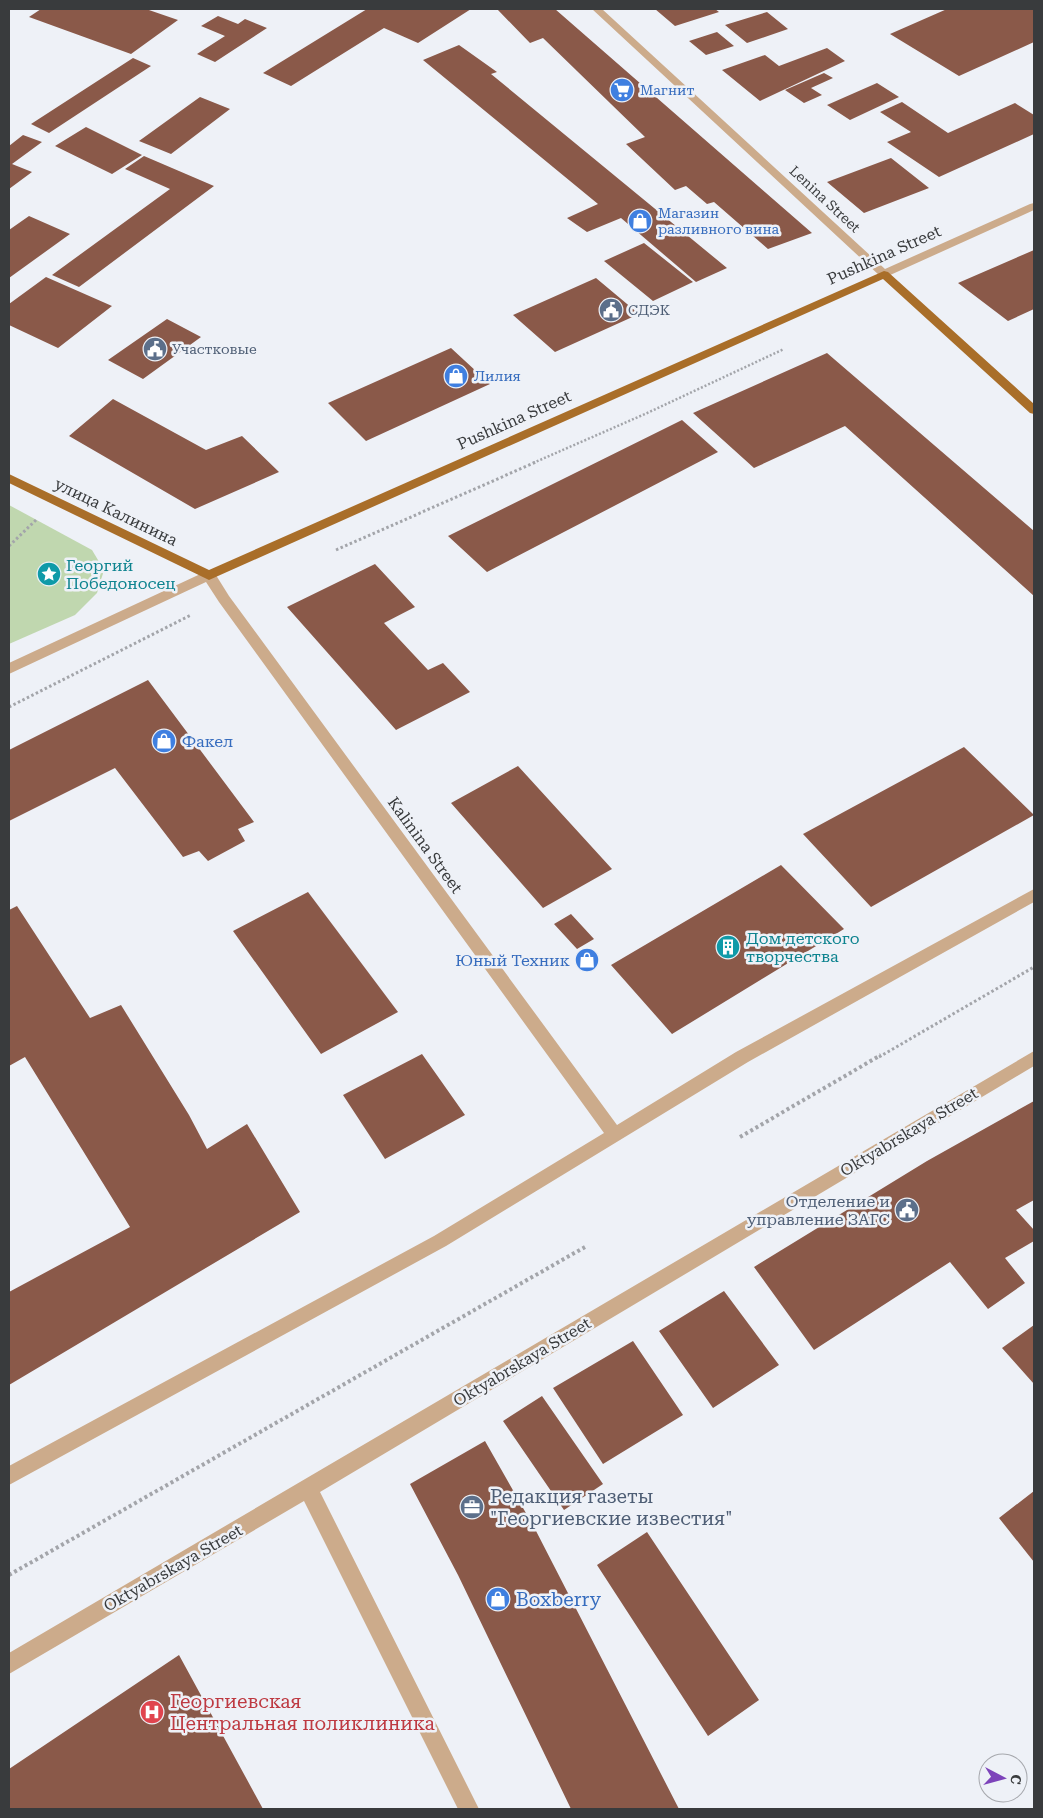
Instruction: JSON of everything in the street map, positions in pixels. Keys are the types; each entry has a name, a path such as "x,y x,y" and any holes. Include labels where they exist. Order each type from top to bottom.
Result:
{"main road":[{"name":"Lenina Street","path":"884,274 1034,410"},
{"name":"Pushkina Street","path":"209,575 884,274"},
{"name":"улица Калинина","path":"9,478 209,575"}],"street":[{"name":"Lenina Street","path":"597,9 884,274"},
{"name":"Pushkina Street","path":"884,274 1034,206"},
{"name":"Pushkina Street","path":"9,669 209,575"},
{"name":"Kalinina Street","path":"209,575 224,599 615,1134"},
{"path":"9,1476 440,1241 742,1057 1034,895"},
{"name":"Oktyabrskaya Street","path":"9,1664 308,1489 1034,1058"},
{"path":"308,1489 469,1809"}],"path":[{"path":"331,552 645,414 789,347"},
{"path":"9,546 30,524 60,503"},
{"path":"9,707 224,599"},
{"path":"740,1137 1034,967"},
{"path":"9,1575 585,1247"}],"green space":[{"path":"9,505 92,550 104,570 97,593 75,615 9,644"}],"building":[{"path":"41,9 146,9 178,20 131,54 29,17"},
{"path":"367,9 471,9 418,43 384,28 291,86 263,73"},
{"name":"Магнит","path":"497,9 555,9 812,233 768,249 714,202 707,204 686,186 675,190 626,144 645,137 543,38 530,43"},
{"path":"655,9 715,9 719,12 675,26"},
{"path":"947,9 1032,9 1034,10 1034,42 959,76 890,34"},
{"path":"767,12 788,29 747,43 725,25"},
{"path":"218,16 238,24 245,19 267,28 215,62 197,54 225,36 201,26"},
{"path":"717,32 734,46 706,55 689,41"},
{"path":"459,45 497,72 491,74 727,268 696,282 621,218 587,232 567,218 598,204 423,60"},
{"path":"827,48 845,61 760,101 722,70 765,55 779,66"},
{"path":"133,58 151,66 49,133 31,124"},
{"path":"824,73 833,78 811,88 822,95 804,103 785,90"},
{"path":"877,83 899,97 850,120 827,105"},
{"path":"200,97 230,109 171,154 139,141"},
{"path":"902,102 948,133 1015,103 1034,115 1034,134 939,177 887,142 911,132 880,112"},
{"path":"86,127 142,155 112,174 55,146"},
{"path":"23,135 42,142 12,164 32,172 9,189 9,146"},
{"path":"144,156 214,186 79,287 52,275 170,189 125,169"},
{"path":"891,158 929,188 864,213 827,182"},
{"path":"29,216 70,234 9,278 9,230"},
{"path":"644,243 693,282 653,301 604,261"},
{"path":"1034,250 1034,309 1008,321 958,283"},
{"path":"46,277 112,306 58,348 9,325 9,304"},
{"path":"596,278 639,314 555,352 513,315"},
{"name":"Участковые","path":"167,319 201,337 143,379 108,360"},
{"path":"451,348 490,384 366,441 328,403"},
{"path":"827,353 1034,531 1034,596 845,426 754,468 693,413"},
{"path":"113,399 206,450 242,436 279,472 195,509 69,436"},
{"path":"682,420 718,452 487,572 448,536"},
{"path":"375,564 415,607 384,623 428,670 443,663 470,692 396,730 287,607"},
{"path":"148,680 254,822 238,829 245,841 208,861 199,851 183,857 115,768 9,821 9,750"},
{"path":"964,747 1034,815 871,907 803,834"},
{"path":"518,766 612,869 543,908 451,803"},
{"name":"Дом детского творчества","path":"781,865 844,929 672,1034 611,965"},
{"path":"308,892 398,1012 321,1054 233,931"},
{"path":"17,906 90,1018 121,1005 189,1115 207,1149 247,1124 300,1212 9,1385 9,1292 130,1227 25,1057 9,1066 9,910"},
{"path":"571,914 594,939 577,949 554,924"},
{"path":"422,1054 465,1115 385,1159 343,1095"},
{"name":"Отделение и управление ЗАГС","path":"1034,1101 1034,1200 1016,1210 1034,1230 1034,1241 1005,1258 1025,1283 988,1309 950,1262 814,1350 754,1267 927,1161"},
{"path":"724,1291 779,1365 713,1408 659,1331"},
{"path":"1034,1325 1034,1384 1002,1348"},
{"path":"633,1341 683,1415 603,1464 553,1388"},
{"path":"542,1396 603,1484 564,1510 503,1421"},
{"path":"485,1441 535,1529 679,1809 571,1809 458,1575 410,1484"},
{"path":"1034,1491 1034,1562 999,1518"},
{"path":"647,1532 759,1700 708,1736 597,1565"},
{"name":"Георгиевская Центральная поликлиника","path":"179,1655 263,1809 9,1809 9,1769"}],"place":[{"name":"Магнит","path":"622,90"},
{"name":"Магазин разливного вина","path":"640,221"},
{"name":"СДЭК","path":"611,310"},
{"name":"Участковые","path":"155,349"},
{"name":"Лилия","path":"456,376"},
{"name":"Георгий Победоносец","path":"49,574"},
{"name":"Факел","path":"164,741"},
{"name":"Дом детского творчества","path":"728,947"},
{"name":"Юный Техник","path":"587,960"},
{"name":"Отделение и управление ЗАГС","path":"907,1210"},
{"name":"Редакция газеты \"Георгиевские известия\"","path":"472,1507"},
{"name":"Boxberry","path":"498,1599"},
{"name":"Георгиевская Центральная поликлиника","path":"152,1712"}]}
